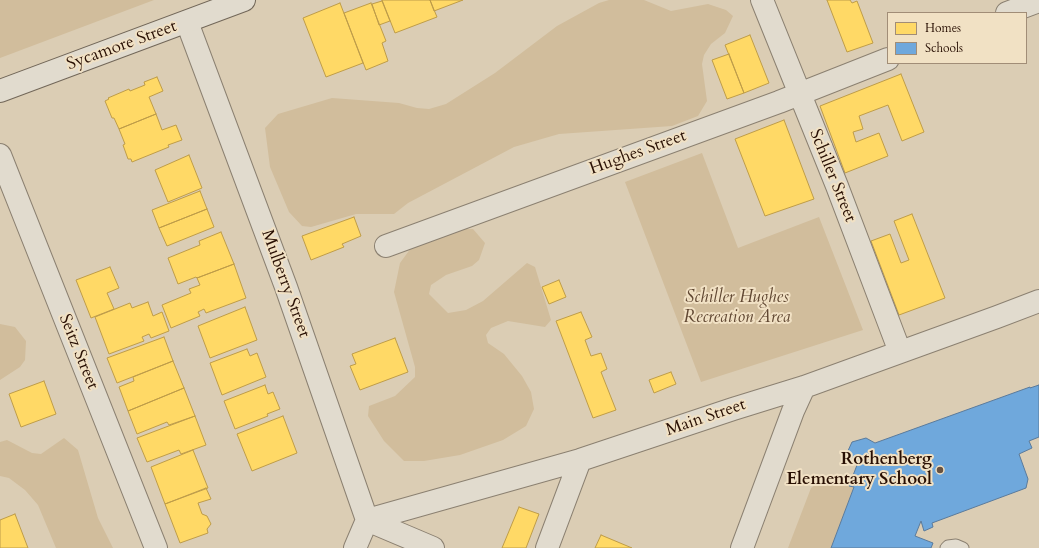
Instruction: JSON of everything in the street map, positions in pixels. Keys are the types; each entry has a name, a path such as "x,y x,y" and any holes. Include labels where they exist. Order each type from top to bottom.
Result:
{"street":[{"name":"Sycamore Street","path":"0,91 244,0"},
{"name":"Schiller Street","path":"762,0 837,186 900,352"},
{"path":"1012,7 1039,1"},
{"name":"Mulberry Street","path":"187,22 286,287 367,520"},
{"name":"Hughes Street","path":"386,246 887,59"},
{"name":"Seitz Street","path":"0,155 156,548"},
{"name":"Main Street","path":"367,520 580,460 732,409 804,387 1039,301"},
{"path":"742,548 793,411 804,387"},
{"path":"547,548 580,460"},
{"path":"355,548 367,520 433,548"}],"lane":[{"path":"946,548 948,546 956,545 963,548"}],"green space":[{"path":"0,0 154,0 0,58"},
{"path":"609,0 644,0 671,11 708,4 726,10 733,16 725,33 711,44 704,55 702,64 707,101 698,116 672,126 559,134 514,147 408,203 394,214 356,214 311,227 302,226 289,212 270,167 265,128 278,114 332,98 399,103 417,108 429,109 446,104 495,73 557,26 599,3"},
{"name":"Schiller Hughes Recreation Area","path":"702,153 738,248 819,217 863,330 701,382 625,182"},
{"path":"463,229 473,229 485,243 479,260 472,266 446,275 431,285 429,294 448,313 466,310 483,301 527,263 535,267 551,320 545,327 508,321 491,328 486,335 488,343 504,354 522,376 531,392 534,409 526,426 503,440 460,455 424,461 404,461 384,441 368,416 369,406 395,396 415,377 415,367 394,292 400,263 411,248 435,234"},
{"path":"0,324 15,327 26,341 25,360 20,367 0,380"},
{"path":"64,438 78,450 98,518 113,548 56,548 38,505 25,490 9,478 0,476 0,442 7,440 32,453 41,454"},
{"path":"826,480 854,487 831,548 788,548 811,488"}],"building: Homes":[{"path":"382,0 430,0 437,17 395,33"},
{"path":"430,0 463,0 434,11"},
{"path":"827,0 850,0 852,3 857,1 873,43 847,52"},
{"path":"382,1 390,21 379,25 372,4"},
{"path":"340,3 363,63 326,77 303,18"},
{"path":"371,3 386,41 382,43 388,61 366,70 344,13"},
{"path":"750,35 769,83 744,93 725,45"},
{"path":"729,54 744,93 727,99 712,60"},
{"path":"901,74 924,132 902,141 888,105 859,116 863,129 853,132 856,142 879,133 888,156 845,173 820,106"},
{"path":"157,77 163,91 149,97 156,114 119,129 114,118 112,118 105,101 109,99 108,98 129,89 130,91 145,85 144,82"},
{"path":"156,114 162,130 176,125 182,140 132,162 131,159 128,159 123,145 125,144 119,129"},
{"path":"784,120 814,199 765,216 735,139"},
{"path":"189,155 202,188 168,202 155,170"},
{"path":"200,191 207,209 159,228 152,210"},
{"path":"207,209 214,227 167,246 159,228"},
{"path":"912,214 945,298 899,315 871,241 890,234 901,263 909,260 894,221"},
{"path":"354,217 361,236 342,244 344,247 311,260 302,236"},
{"path":"221,232 234,264 178,284 168,258 200,245 199,241"},
{"path":"234,264 246,298 206,313 204,309 198,312 200,316 171,328 162,305 191,293 189,289 200,285 197,278"},
{"path":"110,267 119,288 107,293 114,309 91,318 76,280"},
{"path":"559,280 566,297 549,304 542,287"},
{"path":"148,302 153,316 162,312 169,331 151,338 149,334 142,337 144,341 109,354 95,317 130,303 132,308"},
{"path":"245,307 257,340 210,358 198,326"},
{"path":"581,312 592,337 585,340 591,356 601,353 607,369 601,372 616,410 593,418 556,321"},
{"path":"164,337 173,361 117,383 107,358"},
{"path":"395,338 408,372 360,390 350,366 356,364 352,354"},
{"path":"247,349 250,356 257,353 266,377 222,395 210,363"},
{"path":"173,361 184,388 128,411 119,387 134,381 133,377"},
{"path":"671,372 676,384 654,393 649,380"},
{"path":"44,381 56,414 21,427 9,394"},
{"path":"265,385 268,394 273,392 280,409 267,414 268,416 235,429 224,401"},
{"path":"184,388 195,416 169,425 167,422 137,434 128,411"},
{"path":"195,416 206,445 181,454 179,450 147,462 137,438"},
{"path":"283,416 297,453 252,471 237,434"},
{"path":"193,450 208,488 165,504 151,467"},
{"path":"206,488 211,499 198,503 202,514 207,516 211,524 207,529 208,533 180,543 165,504"},
{"path":"519,507 539,514 526,548 502,548"},
{"path":"15,514 28,548 0,548 0,520"},
{"path":"601,535 632,548 595,548"}],"building: Schools":[{"name":"Rothenberg Elementary School","path":"1039,385 1039,437 1029,441 1032,448 1019,454 1028,479 1026,488 932,523 933,527 924,531 921,521 915,536 933,543 931,548 831,548 854,487 849,486 857,465 852,463 847,453 852,442 866,438 875,443"}],"place":[{"name":"Rothenberg Elementary School","path":"940,470"}]}
